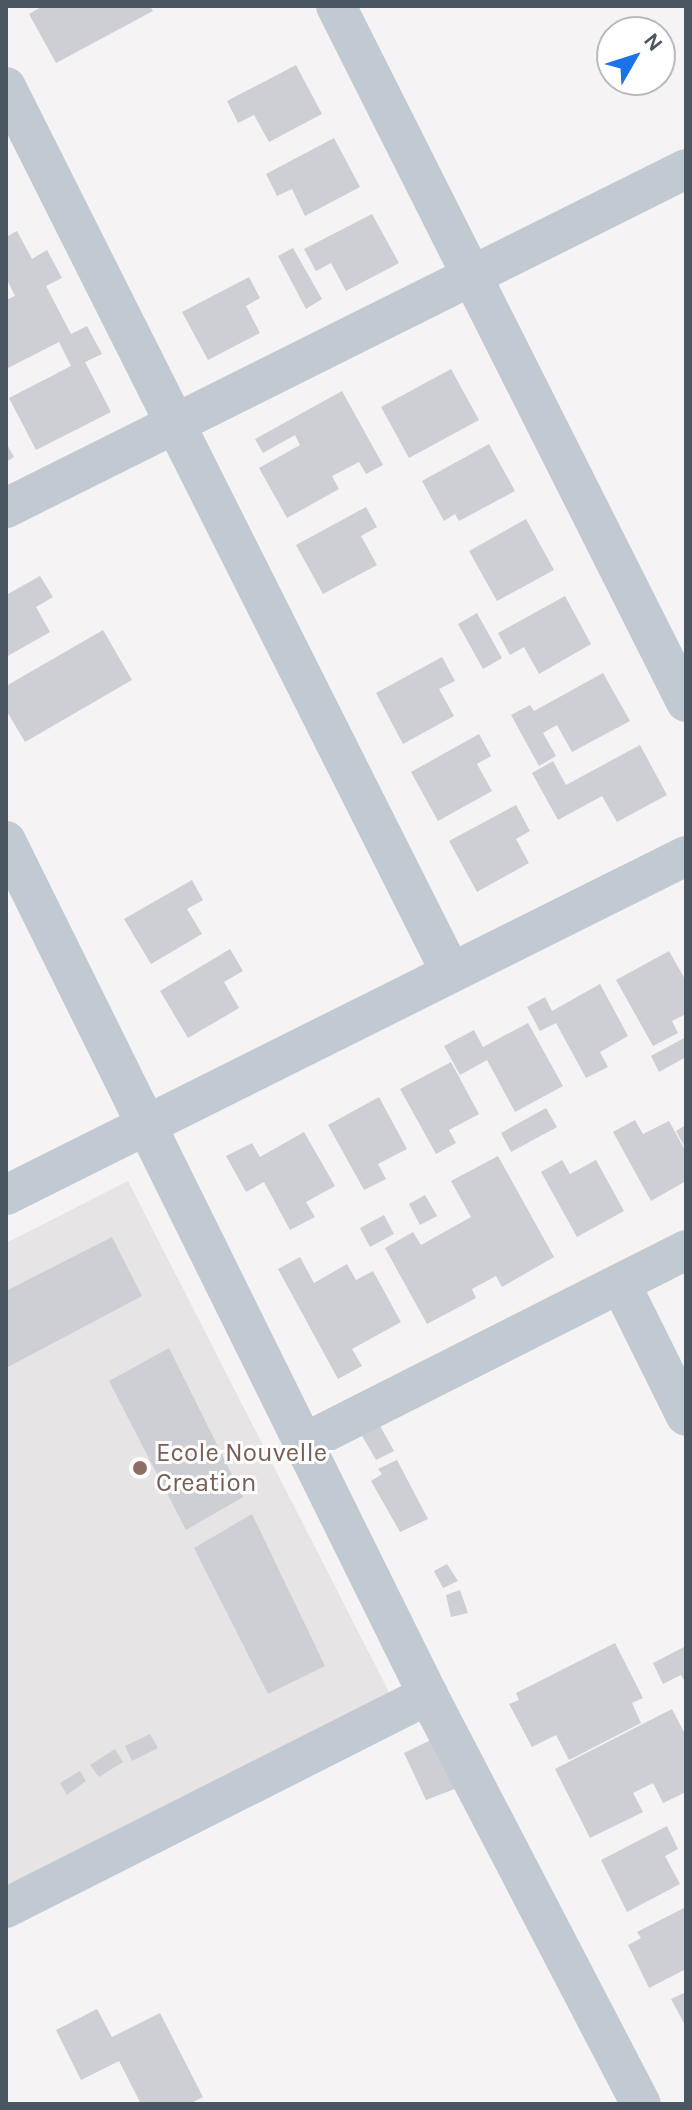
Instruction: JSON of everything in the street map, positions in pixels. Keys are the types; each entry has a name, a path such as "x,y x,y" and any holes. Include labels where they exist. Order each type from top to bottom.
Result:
{"street":[{"path":"336,6 686,702"},
{"path":"6,87 451,973"},
{"path":"6,508 686,169"},
{"path":"6,841 149,1124 428,1695 641,2104"},
{"path":"6,1195 686,856"},
{"path":"304,1443 686,1250"},
{"path":"621,1285 686,1416"},
{"path":"6,1908 428,1695"}],"shaded area":[{"name":"Ecole Nouvelle Creation","path":"128,1181 390,1694 6,1886 6,1243"}],"building":[{"path":"43,6 150,6 153,11 56,63 29,14"},
{"path":"296,65 322,114 269,142 254,115 238,123 227,101"},
{"path":"334,138 360,187 305,216 292,189 277,196 266,174"},
{"path":"372,214 399,263 346,291 331,263 316,271 304,249"},
{"path":"17,231 32,259 47,250 62,278 46,286 71,334 87,326 102,354 85,362 111,412 36,450 9,398 71,366 59,342 6,369 6,300 15,296 6,278 6,237"},
{"path":"293,248 322,299 306,309 278,256"},
{"path":"249,277 260,298 246,306 260,333 208,360 182,312"},
{"path":"451,369 479,420 409,458 381,407"},
{"path":"342,391 383,465 366,474 359,462 332,476 339,489 287,518 259,468 300,445 295,435 263,453 255,439"},
{"path":"6,443 14,457 6,462"},
{"path":"489,444 515,491 459,521 455,514 444,521 422,481"},
{"path":"366,507 377,527 361,536 377,565 323,594 296,545"},
{"path":"526,519 554,570 497,601 469,551"},
{"path":"40,576 53,597 36,607 50,632 6,657 6,595"},
{"path":"565,596 591,644 539,674 524,647 510,655 498,633"},
{"path":"477,613 502,658 483,669 458,624"},
{"path":"103,630 132,680 25,742 6,710 6,686"},
{"path":"442,657 455,681 439,689 454,716 403,744 376,693"},
{"path":"603,673 630,721 572,752 557,725 543,733 556,756 539,766 511,715 530,705 534,711"},
{"path":"479,734 491,756 477,764 492,791 438,821 411,772"},
{"path":"640,745 667,795 617,822 602,796 558,820 532,773 553,761 566,785"},
{"path":"516,805 530,831 516,839 529,863 477,892 449,841"},
{"path":"192,880 203,900 187,909 202,934 151,964 124,919"},
{"path":"230,949 243,971 224,982 239,1008 188,1038 160,991"},
{"path":"669,951 686,981 686,1014 672,1021 678,1033 653,1046 616,980"},
{"path":"600,984 628,1036 600,1052 608,1067 586,1078 556,1023 540,1031 527,1007 545,997 552,1011"},
{"path":"528,1023 563,1086 515,1112 487,1060 460,1075 444,1046 474,1030 483,1047"},
{"path":"686,1037 686,1057 659,1072 651,1056"},
{"path":"451,1062 479,1114 449,1130 456,1143 436,1154 400,1089"},
{"path":"379,1097 407,1149 378,1164 386,1179 364,1190 328,1125"},
{"path":"546,1108 557,1127 511,1152 501,1133"},
{"path":"635,1120 643,1134 669,1121 686,1152 686,1181 651,1201 613,1132"},
{"path":"686,1125 686,1149 676,1131"},
{"path":"304,1132 335,1186 306,1202 315,1217 290,1230 264,1182 246,1192 226,1156 252,1143 260,1157"},
{"path":"498,1156 554,1257 502,1287 496,1276 472,1289 476,1298 427,1324 385,1248 413,1232 421,1245 471,1217 451,1181"},
{"path":"562,1160 570,1174 596,1160 624,1211 577,1237 541,1172"},
{"path":"425,1195 437,1216 420,1225 409,1204"},
{"path":"384,1215 394,1234 370,1247 360,1228"},
{"path":"112,1237 142,1296 6,1368 6,1291"},
{"path":"300,1257 314,1283 347,1264 356,1280 373,1271 401,1322 352,1349 362,1366 338,1379 278,1269"},
{"path":"169,1348 243,1497 186,1530 109,1381"},
{"path":"379,1424 394,1451 376,1460 361,1434"},
{"path":"397,1460 428,1519 400,1532 371,1481 382,1474 378,1469"},
{"path":"252,1514 325,1666 268,1694 194,1548"},
{"path":"447,1564 458,1581 443,1588 434,1571"},
{"path":"460,1590 468,1613 451,1617 446,1595"},
{"path":"615,1643 643,1698 632,1703 641,1723 569,1760 556,1735 532,1747 509,1704 519,1700 516,1693"},
{"path":"686,1646 686,1684 681,1675 663,1684 653,1663"},
{"path":"672,1709 686,1736 686,1792 663,1803 653,1783 633,1793 643,1812 590,1838 555,1769"},
{"path":"150,1734 158,1748 132,1761 125,1746"},
{"path":"433,1739 457,1788 426,1800 404,1753"},
{"path":"115,1749 123,1762 99,1777 90,1765"},
{"path":"80,1771 86,1781 67,1795 60,1783"},
{"path":"667,1826 678,1849 665,1856 680,1884 627,1912 601,1860"},
{"path":"686,1907 686,1969 649,1988 628,1945 641,1938 637,1932"},
{"path":"686,1992 686,2027 671,1999"},
{"path":"97,2009 112,2037 160,2013 203,2097 189,2104 141,2104 119,2061 81,2080 56,2030"}],"place":[{"name":"Ecole Nouvelle Creation","path":"140,1468"}]}
